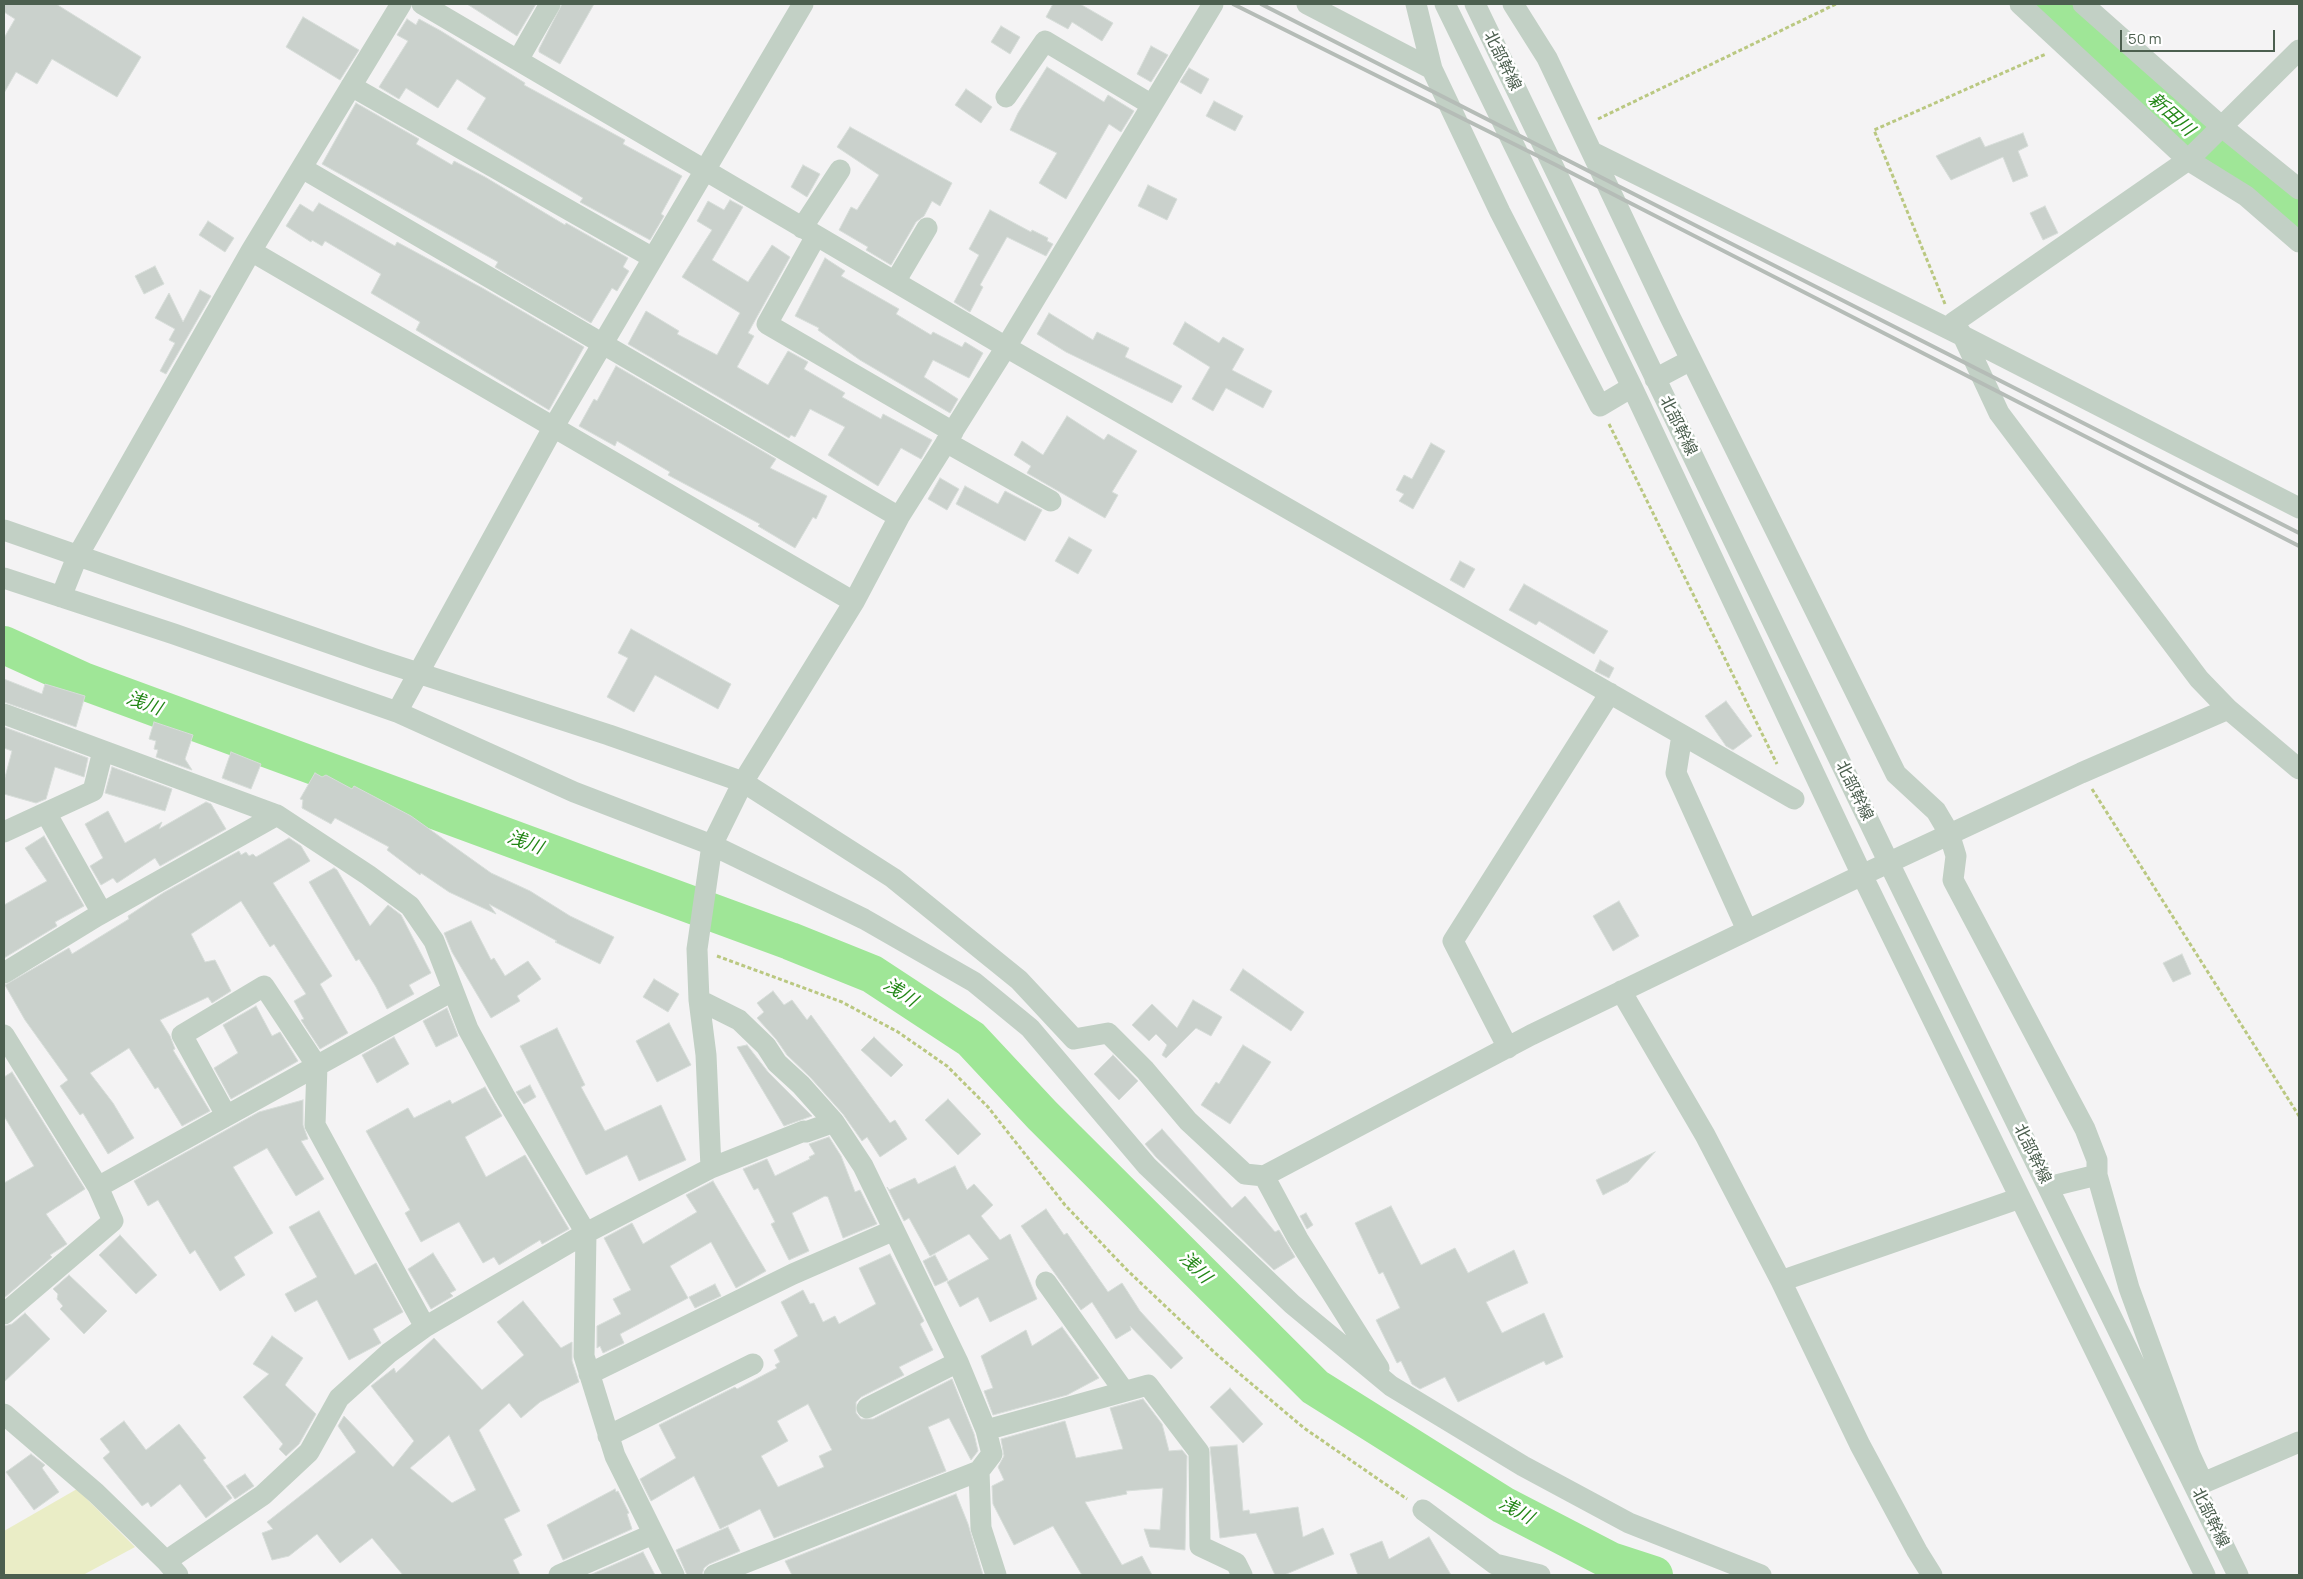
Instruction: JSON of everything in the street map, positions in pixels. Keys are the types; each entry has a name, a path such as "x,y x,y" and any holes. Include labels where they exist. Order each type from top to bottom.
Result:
{"street":[{"path":"61,597 77,557 251,251 401,4"},
{"path":"422,4 1006,347 1794,799"},
{"path":"518,60 550,4"},
{"path":"711,1168 706,1055 699,1000 697,949 712,845 743,782 854,602 899,517 1006,347 1213,4"},
{"path":"1307,4 1432,69"},
{"path":"1416,4 1432,69 1500,212 1600,406 1632,387"},
{"name":"北部幹線","path":"1445,4 1632,387 1862,875 2205,1575"},
{"name":"北部幹線","path":"1475,4 1889,863 2238,1575"},
{"path":"1513,4 1547,58 1582,127 1691,360 1896,774 1936,811 1948,833 1956,856 1953,880 2085,1129 2097,1160 2097,1175 2129,1288 2190,1455 2203,1483 2299,1442"},
{"path":"2020,4 2065,46 2192,155 2246,196 2299,242"},
{"path":"2083,4 2217,130 2299,189"},
{"path":"396,712 553,428 704,170 797,6"},
{"path":"1006,97 1045,41 1152,105"},
{"path":"1958,330 2192,155 2299,50"},
{"path":"352,86 653,258"},
{"path":"1594,152 1958,330 2299,508"},
{"path":"302,168 899,517"},
{"path":"840,170 767,324 1051,501"},
{"path":"895,282 927,228"},
{"path":"251,251 854,602"},
{"path":"1958,330 1999,413 2199,679 2228,709 2299,769"},
{"path":"1655,379 1691,360"},
{"path":"4,530 77,557 609,735 743,782 893,878 1019,980 1074,1039 1108,1033 1145,1070 1188,1120 1245,1174 1264,1176 1621,991 1948,833 2081,772 2228,709"},
{"path":"4,578 174,634 396,712 574,792 712,845 864,919 974,982 1030,1028 1147,1166 1292,1304 1389,1384 1523,1466 1628,1523 1761,1575"},
{"path":"1508,1048 1453,942 1610,693"},
{"path":"4,714 277,815 368,875 410,906 434,941 468,1029 504,1095 586,1233 584,1356 615,1456 674,1575"},
{"path":"1682,735 1676,773 1748,930"},
{"path":"4,832 93,791 103,751"},
{"path":"46,813 102,913"},
{"path":"4,973 102,913 277,815"},
{"path":"1001,1004 1019,980"},
{"path":"226,1116 182,1035 264,986 318,1066 316,1125 425,1327"},
{"path":"98,1187 452,990"},
{"path":"1621,991 1705,1135 1781,1281 1860,1445 1932,1575"},
{"path":"699,1000 739,1020 766,1046 777,1063 801,1085 834,1122 863,1166 958,1362 986,1430 992,1454 979,1471 714,1575"},
{"path":"4,1035 98,1187 113,1221 4,1314"},
{"path":"4,1414 96,1494 172,1568 264,1495 309,1452 339,1398 389,1352 425,1327 586,1233 711,1168 804,1131 806,1132 834,1122"},
{"path":"2048,1187 2097,1175"},
{"path":"1264,1176 1298,1239 1389,1384"},
{"path":"1781,1281 2020,1198"},
{"path":"589,1374 793,1274 894,1230"},
{"path":"1046,1282 1124,1391"},
{"path":"867,1408 958,1362"},
{"path":"608,1436 753,1364"},
{"path":"986,1430 1148,1385 1198,1452 1200,1546 1236,1563 1242,1575"},
{"path":"979,1471 981,1528 996,1575"},
{"path":"1423,1510 1495,1564 1540,1575"},
{"path":"559,1575 654,1534"}],"path":[{"path":"1582,127 1836,4"},
{"path":"1958,330 1874,130 2065,46"},
{"path":"1600,406 1794,799"},
{"path":"2081,772 2299,1116"},
{"path":"697,949 842,1002 898,1032 947,1066 988,1107 1065,1205 1127,1270 1215,1353 1304,1428 1423,1510"}],"green space":[{"path":"77,1489 135,1547 83,1575 4,1575 4,1531"}],"building":[{"path":"4,4 56,4 141,57 117,97 52,59 37,84 16,72 4,93 4,38 15,19 4,12"},
{"path":"467,4 536,4 517,36"},
{"path":"562,4 594,4 560,64 539,52 539,49"},
{"path":"1053,4 1080,4 1113,23 1102,41 1072,22 1068,29 1046,17"},
{"path":"303,17 359,50 340,80 286,47"},
{"path":"407,19 416,25 419,19 441,31 525,83 524,85 625,140 623,144 682,176 661,214 664,216 650,240 580,202 583,198 467,129 486,98 457,79 438,108 406,88 399,99 379,87 408,41 397,35"},
{"path":"1001,26 1020,37 1010,54 991,42"},
{"path":"1151,46 1168,55 1151,82 1137,74"},
{"path":"1047,67 1104,102 1108,95 1134,111 1121,132 1109,124 1066,199 1039,183 1057,153 1010,130 1018,113"},
{"path":"1189,68 1209,79 1201,94 1180,82"},
{"path":"966,89 992,107 981,123 955,105"},
{"path":"1214,101 1243,116 1235,131 1206,116"},
{"path":"356,103 419,139 416,144 452,165 454,161 485,177 565,225 566,223 628,258 623,267 629,271 617,291 612,288 591,323 495,267 498,262 322,164"},
{"path":"850,127 952,183 940,206 932,201 924,216 916,222 891,265 866,250 868,247 839,230 851,207 857,210 879,175 837,147"},
{"path":"2023,133 2028,146 2018,151 2028,176 2013,182 2003,157 1951,180 1936,156 1980,137 1985,147"},
{"path":"803,165 820,174 807,197 791,187"},
{"path":"1148,185 1177,199 1167,220 1138,206"},
{"path":"730,200 743,207 712,260 748,282 772,245 790,257 748,333 754,336 737,367 768,385 788,351 808,362 804,369 845,393 842,397 881,419 883,414 932,440 921,459 901,448 878,486 828,455 845,427 810,409 795,437 791,435 789,438 628,344 646,311 679,331 677,334 717,355 740,313 682,277 712,230 697,221 708,201 724,210"},
{"path":"319,203 395,246 397,242 484,289 584,347 549,410 416,330 420,322 371,293 381,274 325,241 322,246 312,240 311,242 286,226 300,204 313,212"},
{"path":"2045,206 2058,233 2043,240 2030,213"},
{"path":"990,210 1031,232 1032,230 1048,238 1047,241 1053,244 1046,256 1007,237 980,285 983,287 970,312 954,302 979,255 969,249"},
{"path":"208,221 234,238 225,252 199,235"},
{"path":"825,258 845,271 841,276 899,309 896,314 931,335 933,332 962,347 965,342 983,353 969,378 933,360 924,377 958,399 950,413 860,360 818,330 819,328 795,316"},
{"path":"155,266 164,284 144,294 135,276"},
{"path":"200,290 211,296 166,374 160,371 175,343 169,340 175,329 155,318 169,293 183,322"},
{"path":"1049,313 1093,340 1097,332 1129,348 1125,357 1182,386 1172,403 1066,352 1037,334"},
{"path":"1185,322 1219,343 1223,337 1244,349 1232,370 1272,391 1263,408 1226,388 1213,411 1192,399 1210,367 1173,344"},
{"path":"616,366 776,459 770,468 827,496 816,519 813,517 795,548 758,526 760,524 668,475 670,472 617,441 615,446 579,426 594,399 597,401"},
{"path":"1067,416 1104,440 1108,434 1137,451 1112,492 1118,495 1105,518 1027,473 1031,466 1014,455 1022,441 1043,455"},
{"path":"1431,443 1445,451 1413,509 1399,501 1404,494 1396,490 1404,475 1412,479"},
{"path":"940,478 959,489 947,510 928,499"},
{"path":"965,486 998,504 1005,491 1042,510 1025,541 956,504"},
{"path":"1069,537 1092,550 1078,574 1055,561"},
{"path":"1460,561 1475,569 1464,588 1450,580"},
{"path":"1524,584 1608,631 1594,654 1539,621 1536,625 1509,610"},
{"path":"631,629 731,684 718,709 655,675 634,712 607,697 628,658 618,653"},
{"path":"1600,660 1614,668 1609,678 1595,671"},
{"path":"4,679 42,694 45,684 85,696 76,727 4,702"},
{"path":"1726,701 1752,736 1733,750 1726,746 1705,716"},
{"path":"154,722 193,735 185,759 192,770 156,757 158,750 154,749 156,741 149,739"},
{"path":"4,727 88,758 84,777 55,767 46,799 36,803 4,794 4,781 12,751 4,748"},
{"path":"231,752 261,764 251,789 222,778"},
{"path":"112,767 172,789 165,811 105,793"},
{"path":"315,773 322,777 326,775 352,789 354,786 411,816 491,873 530,891 570,916 614,937 600,964 555,942 557,941 489,904 496,914 449,892 421,873 420,875 387,850 389,847 335,818 331,824 302,808 303,800 300,799"},
{"path":"206,802 211,804 226,829 160,866 155,858 117,883 113,878 101,885 90,866 103,858 85,824 108,811 125,843 162,822 159,829"},
{"path":"44,836 84,906 55,922 57,926 4,958 4,905 47,881 25,848"},
{"path":"289,838 301,846 310,861 273,883 332,976 320,984 348,1033 320,1049 301,1020 304,1019 294,1001 306,994 274,944 270,947 241,901 191,934 205,962 215,960 231,991 212,1003 208,997 160,1020 170,1036 175,1049 173,1050 210,1111 182,1126 158,1087 155,1089 129,1048 90,1073 113,1103 134,1138 108,1154 83,1113 80,1115 60,1086 68,1080 25,1020 5,985 69,948 72,954 129,919 128,916 163,893 239,851 241,855 246,852 249,856 253,854 256,857"},
{"path":"334,868 370,926 388,905 401,915 431,973 409,985 414,994 387,1009 359,959 356,961 309,882"},
{"path":"1619,901 1639,936 1613,951 1593,916"},
{"path":"471,921 491,960 494,958 505,976 528,961 541,979 517,996 520,1001 491,1018 452,952 444,933"},
{"path":"2182,954 2191,974 2173,982 2163,963"},
{"path":"1243,969 1304,1012 1291,1031 1230,990"},
{"path":"654,979 679,994 668,1012 643,997"},
{"path":"773,991 784,1005 792,1000 807,1020 811,1015 890,1123 895,1120 907,1139 880,1157 867,1137 862,1141 843,1114 810,1077 787,1055 776,1039 757,1018 764,1012 757,1003"},
{"path":"1193,1000 1222,1017 1211,1036 1196,1028 1166,1058 1162,1055 1167,1045 1156,1034 1149,1041 1132,1025 1152,1004 1177,1028"},
{"path":"256,1006 272,1036 280,1032 298,1061 231,1099 214,1068 238,1053 223,1025"},
{"path":"447,1008 458,1036 436,1047 423,1021"},
{"path":"669,1023 691,1065 657,1082 636,1041"},
{"path":"557,1028 585,1085 581,1087 605,1131 661,1105 686,1160 639,1181 627,1155 586,1175 520,1046"},
{"path":"394,1037 409,1064 377,1083 362,1055"},
{"path":"874,1037 903,1065 891,1077 861,1050"},
{"path":"747,1045 768,1072 812,1116 784,1126 737,1047"},
{"path":"1243,1045 1271,1062 1230,1124 1201,1105 1216,1082 1219,1084"},
{"path":"1113,1055 1138,1081 1119,1100 1094,1074"},
{"path":"12,1072 85,1189 46,1214 67,1244 50,1255 52,1257 4,1298 4,1183 34,1166 4,1116 4,1077"},
{"path":"530,1085 536,1097 524,1104 516,1092"},
{"path":"485,1087 502,1116 465,1137 486,1177 525,1155 569,1229 542,1244 540,1240 499,1265 494,1257 483,1263 459,1222 421,1242 405,1213 410,1210 366,1131 408,1108 414,1118 450,1100 452,1104"},
{"path":"948,1099 981,1134 958,1155 925,1120"},
{"path":"303,1100 303,1125 308,1139 301,1141 324,1179 296,1196 267,1148 233,1167 273,1233 234,1257 245,1275 220,1291 195,1250 190,1254 158,1200 148,1206 134,1181 259,1112"},
{"path":"1162,1129 1232,1208 1245,1196 1275,1232 1279,1230 1295,1257 1274,1270 1156,1157 1145,1144"},
{"path":"829,1137 841,1156 855,1192 860,1190 877,1224 843,1238 828,1197 825,1196 792,1213 809,1251 789,1260 771,1224 775,1222 758,1188 754,1190 743,1169 767,1159 775,1176 810,1159 809,1157 815,1154 809,1144"},
{"path":"1655,1152 1628,1182 1603,1195 1596,1180"},
{"path":"955,1166 967,1190 974,1184 993,1205 981,1216 1000,1240 1010,1234 1037,1299 990,1322 978,1297 960,1307 947,1282 989,1259 969,1234 930,1256 909,1218 904,1221 887,1187 889,1190 915,1178 918,1184"},
{"path":"713,1181 766,1271 736,1288 711,1242 670,1266 688,1298 620,1334 624,1343 603,1353 600,1346 597,1348 597,1326 621,1314 613,1299 631,1290 604,1238 632,1223 643,1244 697,1212 686,1195"},
{"path":"1391,1206 1421,1265 1455,1248 1468,1273 1514,1250 1528,1283 1486,1302 1502,1333 1544,1313 1563,1357 1546,1365 1544,1361 1458,1402 1445,1377 1420,1389 1412,1384 1401,1361 1397,1363 1376,1320 1400,1308 1383,1272 1379,1274 1355,1223"},
{"path":"1046,1209 1064,1235 1067,1233 1108,1292 1122,1283 1140,1311 1183,1358 1171,1369 1130,1326 1131,1330 1116,1339 1092,1302 1081,1310 1021,1226"},
{"path":"319,1211 355,1275 376,1263 403,1312 373,1329 381,1343 349,1360 317,1300 295,1312 285,1294 317,1277 289,1227"},
{"path":"1306,1213 1313,1225 1307,1229 1300,1216"},
{"path":"120,1235 157,1275 136,1294 99,1255"},
{"path":"433,1253 456,1290 450,1293 453,1296 431,1309 408,1269"},
{"path":"890,1254 924,1321 920,1324 933,1350 899,1367 904,1375 861,1397 856,1402 856,1413 861,1419 873,1419 952,1379 974,1434 978,1451 971,1460 949,1418 928,1427 946,1471 774,1538 760,1509 720,1529 694,1476 651,1501 640,1479 676,1458 659,1425 735,1387 737,1389 777,1368 775,1365 780,1362 774,1350 798,1336 781,1302 803,1290 810,1304 814,1303 823,1322 835,1316 839,1324 876,1304 859,1268","holes":["808,1404 832,1450 819,1456 824,1467 778,1487 761,1456 788,1441 777,1421"]},
{"path":"935,1255 948,1280 935,1286 923,1261"},
{"path":"69,1275 107,1311 84,1334 60,1309 63,1306 57,1299 58,1294 53,1289"},
{"path":"715,1284 721,1296 695,1308 689,1297"},
{"path":"523,1301 561,1348 572,1342 572,1361 579,1382 540,1402 521,1418 509,1403 479,1430 520,1511 504,1519 522,1555 513,1560 520,1575 403,1575 372,1538 340,1563 317,1534 289,1556 272,1560 262,1533 273,1529 267,1522 356,1452 338,1426 344,1416 393,1467 414,1441 371,1386 394,1368 396,1373 434,1338 482,1390 524,1355 497,1322","holes":["449,1435 476,1490 452,1503 410,1468"]},
{"path":"25,1313 50,1339 4,1382 4,1326 12,1324"},
{"path":"1062,1327 1099,1378 1067,1395 993,1415 984,1391 993,1388 981,1356 1026,1330 1032,1346"},
{"path":"272,1336 303,1358 285,1385 316,1414 299,1444 286,1456 279,1449 283,1444 243,1397 269,1374 253,1364"},
{"path":"1230,1388 1263,1424 1243,1443 1210,1407"},
{"path":"1143,1399 1162,1424 1169,1451 1182,1450 1187,1456 1185,1550 1150,1547 1144,1529 1160,1530 1163,1488 1126,1491 1127,1494 1085,1502 1122,1565 1142,1556 1152,1575 1082,1575 1053,1526 1014,1545 993,1504 992,1486 1004,1480 998,1467 1004,1456 1001,1439 1065,1421 1076,1458 1123,1449 1110,1408"},
{"path":"124,1421 146,1450 179,1424 206,1458 203,1460 232,1498 206,1518 180,1484 151,1507 148,1502 142,1506 103,1458 110,1452 100,1439"},
{"path":"1237,1445 1243,1511 1249,1510 1250,1514 1298,1507 1303,1537 1323,1528 1334,1554 1284,1575 1275,1575 1256,1533 1220,1538 1210,1447"},
{"path":"31,1454 45,1465 42,1468 59,1492 34,1510 6,1472"},
{"path":"245,1474 254,1486 235,1499 226,1486"},
{"path":"615,1489 616,1492 618,1491 629,1513 627,1514 632,1529 563,1560 547,1525"},
{"path":"956,1494 968,1524 983,1575 792,1575 785,1561"},
{"path":"728,1527 740,1551 709,1564 704,1568 702,1575 687,1575 676,1550"},
{"path":"1429,1537 1451,1575 1358,1575 1350,1554 1382,1541 1389,1559"},
{"path":"643,1552 655,1575 590,1575"}],"waterway":[{"name":"新田川","path":"2047,4 2220,159 2299,221"},
{"name":"浅川","path":"4,645 83,681 790,941 872,974 971,1039 1042,1115 1315,1387 1503,1505 1611,1561 1654,1575"}],"railway":[{"path":"1233,4 1556,165 2299,546"},
{"path":"1261,4 2299,533"}]}
